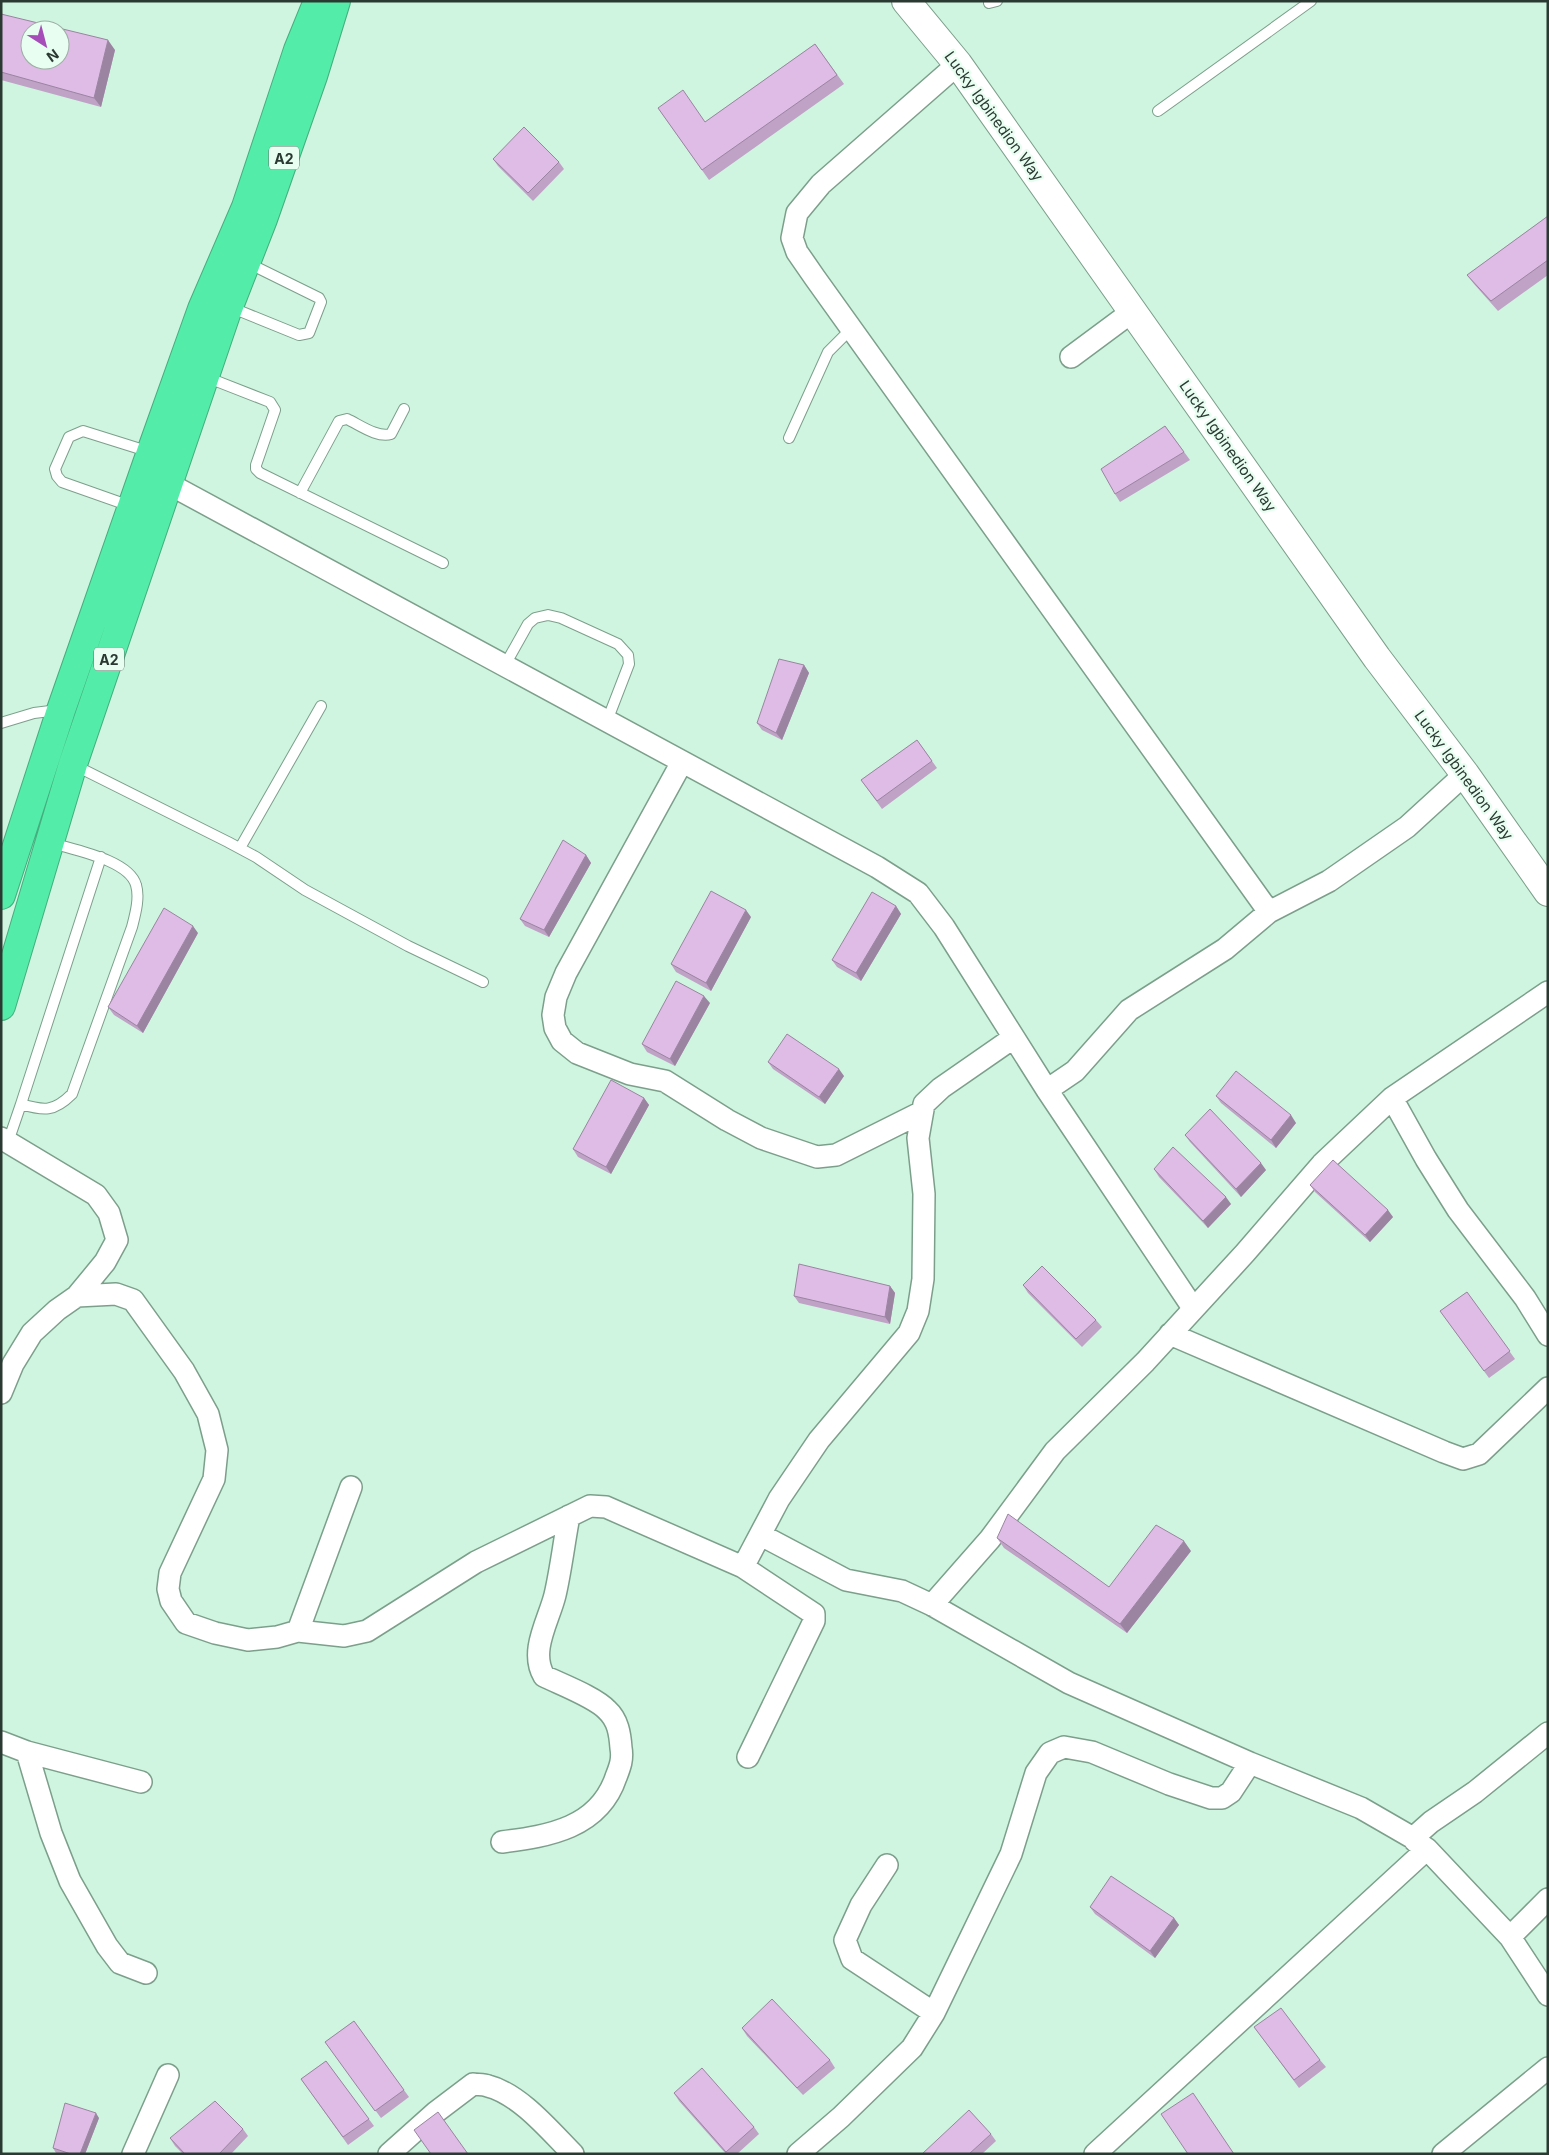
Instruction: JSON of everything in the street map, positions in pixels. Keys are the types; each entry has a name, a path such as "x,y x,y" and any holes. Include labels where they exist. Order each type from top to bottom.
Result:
{"highway":[{"path":"298,50 305,1"},
{"path":"298,50 318,1"},
{"name":"A2","path":"1,895 61,710 151,452 219,310 246,262 313,76 336,1"},
{"name":"A2","path":"1,1006 48,842 73,764 205,377 219,310 246,207 298,50"}],"street":[{"name":"Lucky Igbinedion Way","path":"906,1 958,64 1377,658 1465,774 1548,892"},
{"path":"958,64 822,184 797,214 792,238 798,252 851,329 1269,912"},
{"path":"1071,357 1133,312"},
{"path":"169,484 877,867 918,893 944,927 1013,1038 1193,1308"},
{"path":"682,762 566,973 556,997 553,1015 555,1028 562,1041 577,1054 630,1074 665,1081 727,1120 761,1138 817,1157 836,1155 922,1112"},
{"path":"1047,1090 1075,1071 1129,1010 1225,949 1269,912 1329,881 1407,827 1465,774"},
{"path":"932,1605 990,1539 1055,1452 1146,1362 1193,1308 1245,1253 1322,1164 1392,1098 1548,992"},
{"path":"743,1567 779,1499 819,1440 909,1333 918,1311 923,1279 924,1194 918,1138 924,1104 941,1088 1013,1038"},
{"path":"1392,1098 1426,1159 1458,1210 1525,1298 1548,1334"},
{"path":"1,1393 13,1364 32,1333 57,1310 77,1296 105,1262 117,1240 109,1213 96,1195 5,1140"},
{"path":"77,1296 116,1294 133,1300 184,1371 208,1414 217,1450 214,1479 170,1573 168,1589 171,1602 186,1623 215,1633 248,1640 276,1637 298,1631 344,1636 367,1631 476,1562 590,1506 606,1507 743,1567 814,1614 814,1621 748,1757"},
{"path":"1170,1334 1463,1459 1479,1454 1548,1388"},
{"path":"298,1631 351,1487"},
{"path":"502,1842 542,1837 581,1822 599,1808 613,1786 623,1758 619,1728 608,1710 544,1676 538,1667 541,1636 555,1596 568,1516"},
{"path":"761,1535 846,1580 902,1592 932,1605 1070,1683 1250,1763 1361,1808 1420,1844 1510,1937 1548,1995"},
{"path":"1095,2154 1420,1844 1431,1822 1475,1792 1548,1733"},
{"path":"1,1742 27,1752 141,1782"},
{"path":"798,2154 841,2117 912,2048 934,2013 1011,1854 1036,1773 1050,1753 1064,1747 1092,1752 1210,1798 1222,1798 1231,1792 1250,1763"},
{"path":"27,1752 51,1833 70,1881 107,1946 120,1963 146,1973"},
{"path":"886,1865 862,1904 845,1940 852,1958 934,2013"},
{"path":"1510,1937 1548,1899"},
{"path":"1443,2154 1548,2068"},
{"path":"133,2154 168,2075"},
{"path":"389,2154 436,2112 472,2084 488,2086 519,2103 573,2154"}],"lane":[{"path":"1158,111 1311,1"},
{"path":"219,310 299,335 309,333 321,302 319,298 246,262"},
{"path":"789,438 828,352 851,329"},
{"path":"205,377 270,402 274,406 275,410 256,465 256,470 443,563"},
{"path":"300,493 339,421 346,419 376,433 386,435 391,434 404,409"},
{"path":"132,507 62,482 57,476 55,469 69,437 76,432 82,431 151,452"},
{"path":"505,666 528,624 536,618 548,615 561,618 618,644 628,655 629,664 607,721"},
{"path":"240,848 321,706"},
{"path":"1,723 34,713 61,710"},
{"path":"73,764 240,848 305,890 408,946 483,982"},
{"path":"21,1104 40,1110 61,1104 72,1094 132,928 136,907 136,884 126,870 101,857 48,842"},
{"path":"5,1140 21,1104 101,857"}],"building":[{"path":"1,14 26,20 20,20 20,70 70,70 70,31 108,40 94,98 1,72"},
{"path":"815,44 837,75 702,170 658,108 683,90 705,122"},
{"path":"524,127 559,162 528,193 493,159"},
{"path":"1548,216 1548,260 1491,301 1467,275"},
{"path":"1165,426 1184,452 1115,494 1101,469"},
{"path":"779,659 804,665 776,733 757,723"},
{"path":"917,740 932,761 877,801 861,780"},
{"path":"563,840 586,855 544,930 520,919"},
{"path":"711,891 746,910 706,983 671,964"},
{"path":"872,892 896,906 856,973 832,960"},
{"path":"164,908 193,926 137,1026 108,1007"},
{"path":"676,981 704,996 670,1059 642,1044"},
{"path":"787,1034 839,1069 819,1097 768,1062"},
{"path":"1236,1071 1291,1115 1271,1140 1216,1096"},
{"path":"611,1080 644,1098 606,1167 573,1149"},
{"path":"1210,1109 1261,1163 1236,1189 1185,1135"},
{"path":"1173,1147 1226,1197 1203,1221 1154,1169"},
{"path":"1333,1160 1388,1210 1365,1235 1310,1185"},
{"path":"799,1264 890,1286 885,1317 794,1296"},
{"path":"1042,1266 1096,1320 1076,1339 1023,1285"},
{"path":"1467,1292 1510,1351 1484,1371 1440,1311"},
{"path":"1008,1514 1109,1587 1156,1525 1184,1541 1120,1624 997,1538"},
{"path":"1111,1876 1174,1918 1150,1951 1090,1907"},
{"path":"772,1999 830,2060 797,2088 742,2028"},
{"path":"1281,2008 1320,2060 1294,2080 1254,2027"},
{"path":"354,2021 404,2090 375,2111 325,2042"},
{"path":"326,2061 369,2119 343,2137 301,2079"},
{"path":"702,2068 754,2127 726,2152 674,2093"},
{"path":"1193,2093 1234,2154 1188,2154 1161,2114"},
{"path":"215,2101 243,2129 219,2154 185,2154 170,2138"},
{"path":"65,2103 96,2113 80,2154 71,2154 53,2148"},
{"path":"969,2110 991,2134 969,2154 922,2154"},
{"path":"438,2112 468,2154 431,2154 414,2130"}]}
